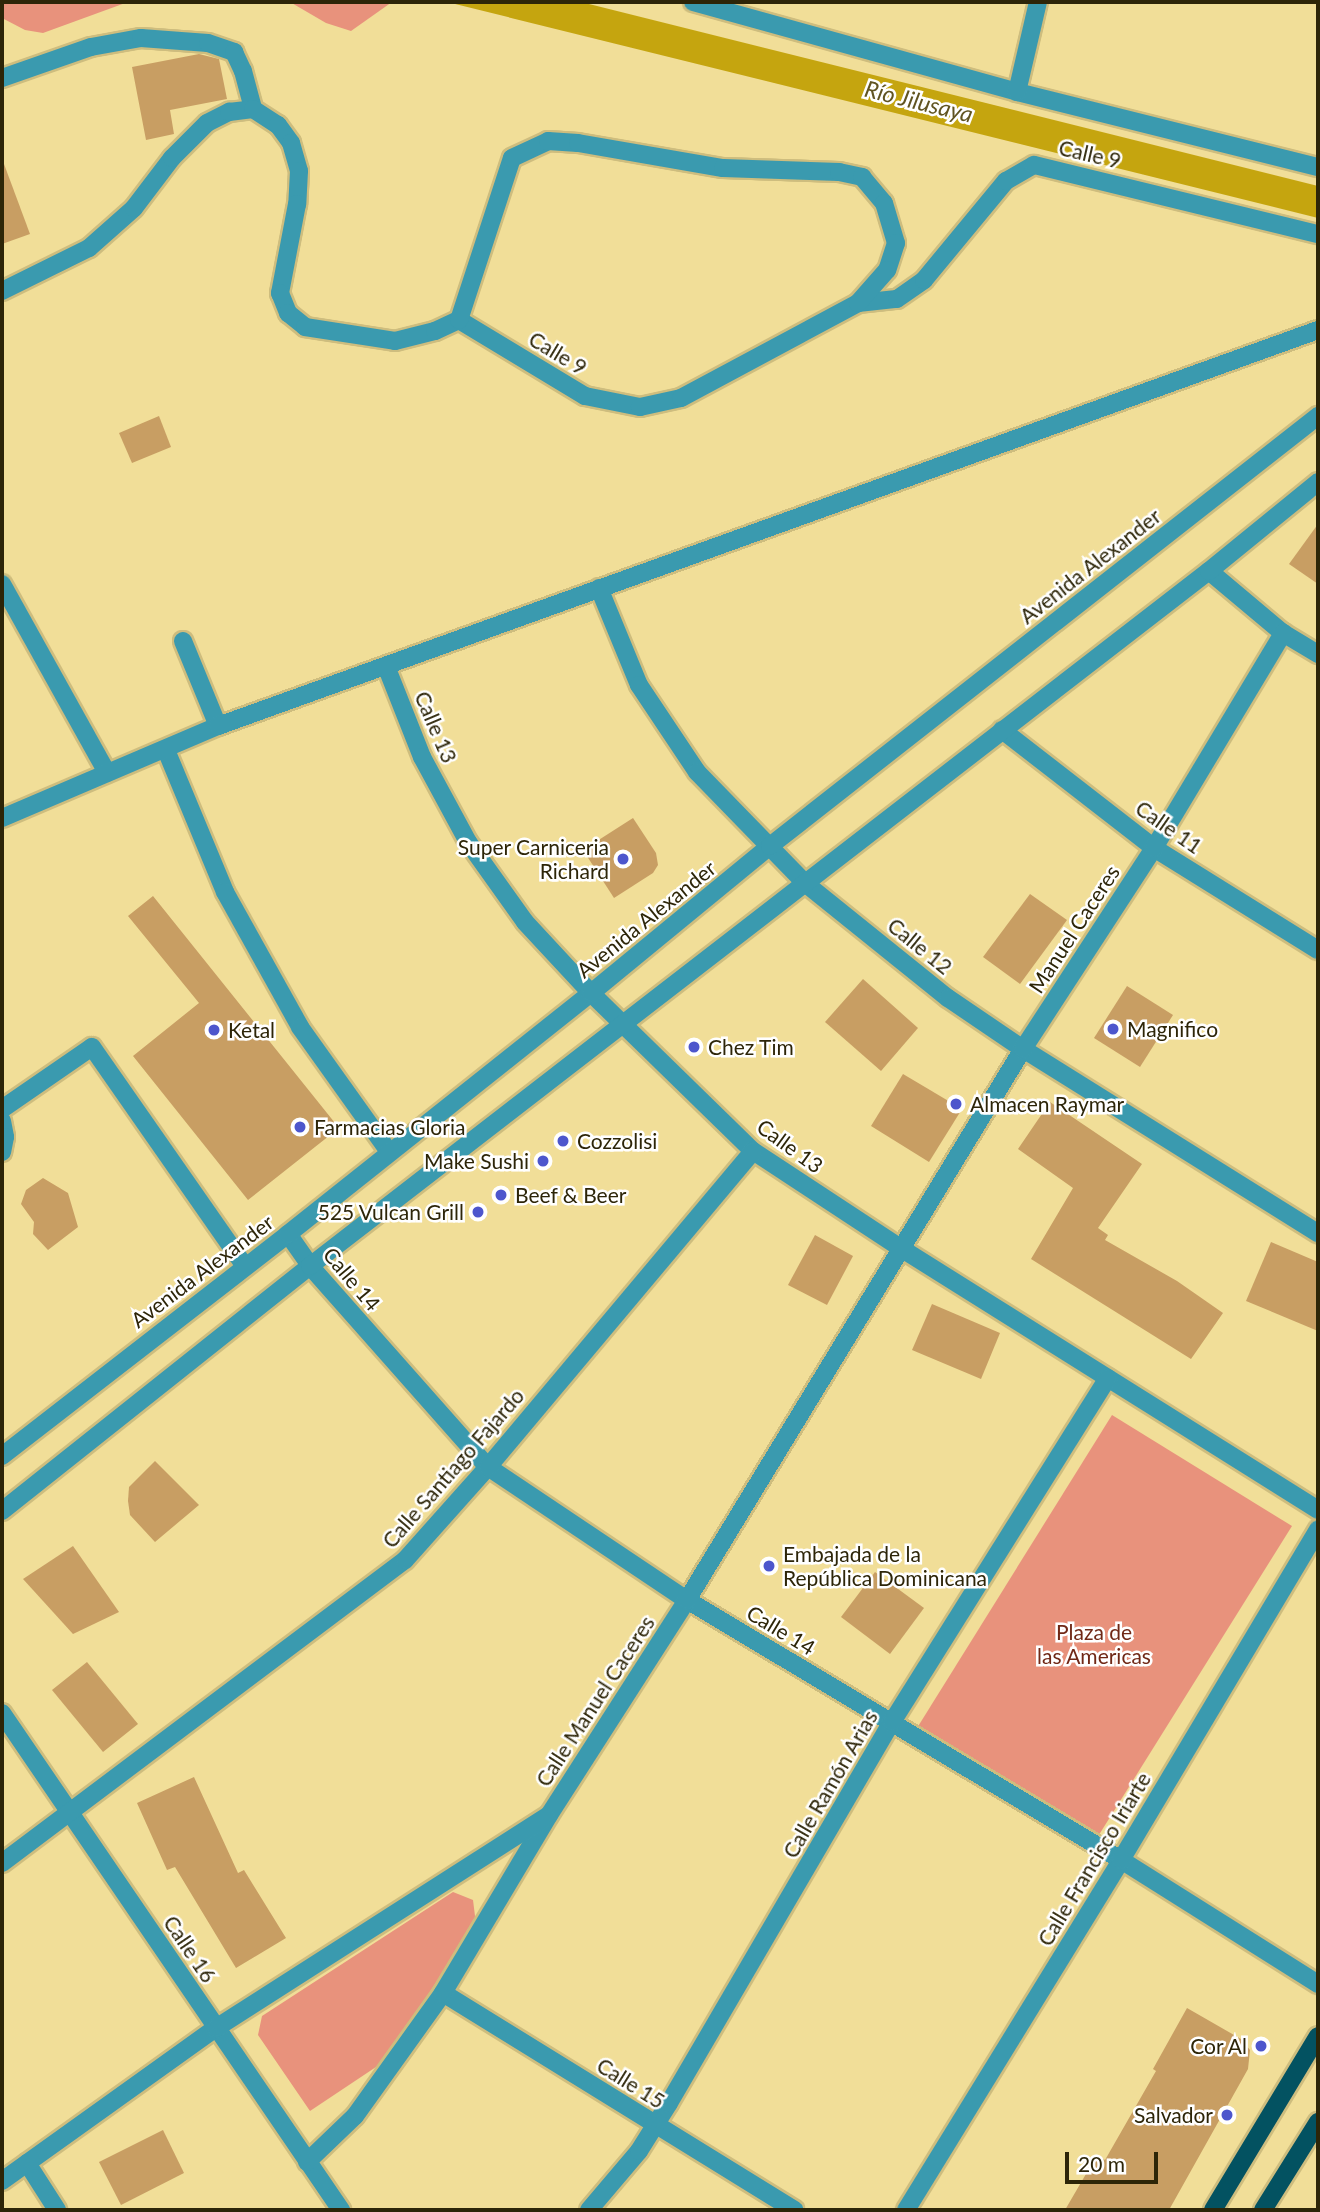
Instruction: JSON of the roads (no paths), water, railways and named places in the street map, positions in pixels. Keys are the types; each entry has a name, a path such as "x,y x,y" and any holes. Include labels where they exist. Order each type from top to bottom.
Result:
{"main road":[{"path":"1213,2210 1318,2036"},
{"path":"1263,2210 1318,2122"}],"street":[{"path":"698,2 1017,92 1318,167"},
{"path":"1017,92 1038,2"},
{"path":"2,78 91,47 141,38 208,43 234,52 243,71 253,109"},
{"path":"2,291 89,248 134,208 172,158 206,123 229,112 253,109 278,125 291,143 299,171 297,204 280,293 288,313 305,327 395,341 435,331 459,320 512,158 548,141 578,143 723,168 839,172 862,177 884,203 896,243 887,270 858,303"},
{"name":"Calle 9","path":"459,320 585,396 640,407 681,398 858,303 897,299 924,280 1006,181 1034,165 1318,234"},
{"path":"2,818 218,726 1318,330"},
{"name":"Avenida Alexander","path":"2,1456 244,1265 288,1234 591,993 770,846 1318,416"},
{"path":"2,1511 310,1266 1209,571 1318,482"},
{"path":"1209,571 1283,633 1318,654"},
{"path":"2,584 107,773"},
{"name":"Calle 12","path":"598,588 646,695 696,772 806,884 948,998 1023,1049 1318,1233"},
{"name":"Manuel Caceres","path":"902,1249 1023,1049 1154,848 1283,633"},
{"path":"183,641 218,726"},
{"name":"Calle 13","path":"386,666 422,757 468,842 525,922 591,993 753,1151 902,1249 1318,1510"},
{"name":"Calle 11","path":"1002,730 1154,848 1318,950"},
{"path":"166,750 238,915 300,1027 390,1152"},
{"path":"2,1109 92,1047 244,1265"},
{"path":"2,1121 5,1137 2,1152"},
{"name":"Calle Santiago Fajardo","path":"2,1863 405,1560 488,1467 753,1151"},
{"name":"Calle 14","path":"288,1234 310,1266 488,1467 687,1600 1121,1860 1318,1984"},
{"name":"Calle Manuel Caceres","path":"307,2162 355,2116 443,1993 549,1815 687,1600 902,1249"},
{"name":"Calle Ramón Arias","path":"589,2210 639,2151 892,1722 1108,1378"},
{"name":"Calle Francisco Iriarte","path":"906,2210 1121,1860 1318,1529"},
{"name":"Calle 16","path":"2,1713 341,2210"},
{"path":"2,2181 216,2028 549,1815"},
{"name":"Calle 15","path":"443,1993 794,2210"},
{"path":"27,2164 57,2210"}],"water":[{"name":"Río Jilusaya","path":"447,2 581,2 1318,186 1318,218"}],"place":[{"name":"Super Carniceria Richard","path":"623,859"},
{"name":"Magnifico","path":"1113,1029"},
{"name":"Ketal","path":"214,1030"},
{"name":"Chez Tim","path":"694,1047"},
{"name":"Almacen Raymar","path":"956,1104"},
{"name":"Farmacias Gloria","path":"300,1127"},
{"name":"Cozzolisi","path":"563,1141"},
{"name":"Make Sushi","path":"543,1161"},
{"name":"Beef & Beer","path":"501,1195"},
{"name":"525 Vulcan Grill","path":"478,1212"},
{"name":"Embajada de la República Dominicana","path":"769,1566"},
{"name":"Cor Al","path":"1261,2046"},
{"name":"Salvador","path":"1227,2115"}],"park label":[{"name":"Plaza de las Americas","path":"1094,1644"}]}
